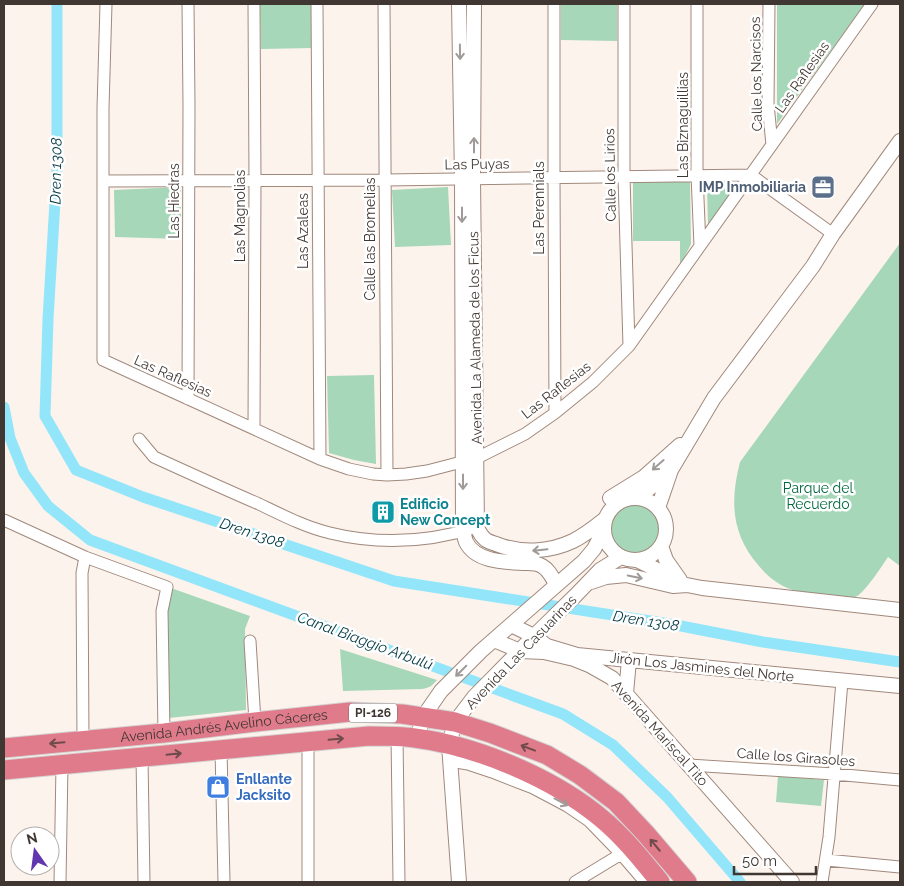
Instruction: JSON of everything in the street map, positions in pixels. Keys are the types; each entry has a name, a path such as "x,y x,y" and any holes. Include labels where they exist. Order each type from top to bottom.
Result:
{"highway":[{"name":"Avenida Andrés Avelino Cáceres","path":"4,748 164,733 350,712 402,714 455,722 547,755 580,774 616,802 628,814 687,882"},
{"name":"Avenida Andrés Avelino Cáceres","path":"4,770 370,736 397,736 417,739 449,753 498,760 537,777 571,796 601,818 609,834 660,882"},
{"path":"609,834 628,814"}],"street":[{"path":"103,181 106,4"},
{"name":"Las Hiedras","path":"188,4 188,399"},
{"name":"Las Magnolias","path":"254,4 254,429"},
{"name":"Las Azaleas","path":"317,4 320,459"},
{"name":"Calle las Bromelias","path":"384,4 387,475"},
{"name":"Avenida La Alameda de los Ficus","path":"459,4 468,179"},
{"name":"Avenida La Alameda de los Ficus","path":"474,4 468,179 470,460 477,527"},
{"name":"Las Perennials","path":"554,4 555,413"},
{"name":"Calle los Lirios","path":"624,4 624,178 629,346"},
{"name":"Las Biznaguillias","path":"697,4 697,175 700,246"},
{"name":"Calle los Narcisos","path":"770,4 768,104 772,145"},
{"name":"Las Raflesias","path":"103,181 103,360 320,459 349,469 387,475 427,471 470,460 525,434 555,413 593,382 629,346 872,4"},
{"path":"658,508 671,470 714,398 813,266 832,234 900,141"},
{"path":"751,175 832,234"},
{"name":"Las Puyas","path":"103,181 624,178 751,175"},
{"path":"586,534 603,506 612,497 644,477 694,432"},
{"path":"139,439 154,458 296,521 329,533 362,539 408,541 442,536 477,527 487,541 503,547 529,551 558,547 604,525"},
{"name":"Avenida La Alameda de los Ficus","path":"470,460 463,531 466,543 473,551 490,559 505,562 537,563 543,566 550,574 554,586"},
{"path":"637,498 671,470"},
{"path":"637,498 648,501 658,508 664,516 666,526 665,537 661,546 650,556 637,560 621,557 612,551 609,547 604,525 612,507 624,500 637,498"},
{"path":"4,520 85,557 167,587 162,611 164,733"},
{"name":"Avenida Las Casuarinas","path":"417,739 423,716 441,691 481,651 584,560 594,549 604,525"},
{"path":"661,546 666,560 683,583"},
{"path":"83,741 82,573 85,557"},
{"name":"Avenida Las Casuarinas","path":"459,882 449,753 455,722 474,697 544,625 588,584 600,570 621,557"},
{"path":"637,560 683,583 702,588 900,610"},
{"path":"588,584 606,577 626,575 673,586 683,583"},
{"name":"Jirón Los Jasmines del Norte","path":"513,623 547,646 577,655 900,686"},
{"name":"Avenida Mariscal Tito","path":"494,640 520,650 544,652 582,662 612,678 792,882"},
{"path":"250,641 255,722"},
{"path":"626,693 629,660"},
{"path":"822,882 826,860 842,681"},
{"path":"397,736 399,882"},
{"path":"308,741 308,882"},
{"path":"221,749 224,882"},
{"path":"142,757 144,882"},
{"path":"60,882 62,765"},
{"name":"Calle los Girasoles","path":"689,765 900,780"},
{"path":"575,882 626,851"},
{"name":"Avenida Andrés Avelino Cáceres","path":"626,851 645,882"},
{"path":"826,860 900,866"}],"green space":[{"path":"260,4 311,4 312,48 261,49"},
{"path":"561,4 617,4 617,41 561,40"},
{"path":"777,4 865,4 777,124"},
{"path":"633,182 690,182 691,244 680,266 680,241 633,241"},
{"path":"707,186 736,186 708,225"},
{"path":"181,187 181,239 115,237 114,190"},
{"path":"448,187 451,245 395,247 392,190"},
{"name":"Parque del Recuerdo","path":"900,243 900,566 888,557 864,590 857,596 849,598 796,591 779,584 766,574 743,542 735,517 734,504 740,462"},
{"path":"374,375 376,464 329,453 327,376"},
{"path":"634,504 643,506 654,515 659,529 657,538 648,549 634,554 625,552 614,543 609,529 611,520 620,509"},
{"path":"171,588 250,616 245,629 246,710 169,718 167,608"},
{"path":"340,649 437,680 434,684 422,689 343,691"},
{"path":"778,776 824,780 821,806 776,802"}],"waterway":[{"name":"Dren 1308","path":"57,4 57,168 48,319 45,416 76,470 143,497 394,581 676,625 763,642 900,662"},
{"name":"Canal Biaggio Arbulú","path":"4,407 10,438 24,473 48,506 90,540 563,714 613,745 667,797 740,882"}],"place":[{"name":"IMP Inmobiliaria","path":"823,187"},
{"name":"Edificio New Concept","path":"383,512"},
{"name":"Enllante Jacksito","path":"218,787"}]}
